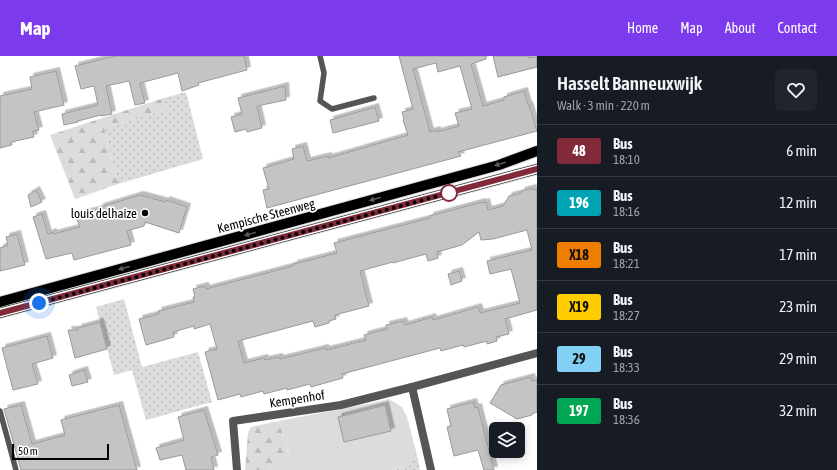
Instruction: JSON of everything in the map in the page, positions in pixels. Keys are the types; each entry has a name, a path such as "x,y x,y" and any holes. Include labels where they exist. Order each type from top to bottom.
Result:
{"main road":[{"name":"Kempische Steenweg","path":"0,302 500,165 537,151"},
{"name":"Kempische Steenweg","path":"0,313 537,169"}],"street":[{"name":"Kempenhof","path":"237,470 233,421 341,405 537,353"},
{"path":"412,387 432,470"}],"lane":[{"path":"320,56 324,73 320,101 332,109 374,98"},
{"path":"0,411 16,470"}],"green space":[{"path":"186,92 203,159 118,184 104,128 166,110 164,98"},
{"path":"164,98 167,110 104,128 118,184 75,199 50,135"},
{"path":"124,299 142,367 198,352 212,402 146,420 132,370 114,375 96,307"},
{"path":"389,399 402,407 407,417 416,451 405,466 392,470 271,470 270,466 290,459 279,421"},
{"path":"279,421 290,460 270,466 271,470 245,470 248,433 251,427"},
{"path":"416,451 420,470 392,470 405,466"}],"building":[{"path":"115,56 244,56 247,70 198,83 199,85 182,91 178,73 140,83 145,103 135,105 129,81 106,86 112,114 101,115 64,125 62,114 98,105 94,86 81,89 75,66"},
{"path":"399,56 486,56 486,59 471,64 483,106 504,100 504,97 524,91 537,131 458,152 461,156 267,208 263,190 269,189 263,168 294,159 292,149 303,146 307,161 328,156 328,158 408,135 402,112 413,109","holes":["436,63 438,72 460,66 472,109 455,113 459,126 437,132 437,130 430,132 413,69"]},
{"path":"493,56 537,57 537,67 498,77"},
{"path":"56,71 64,105 34,112 39,130 33,131 34,137 11,142 12,145 0,148 0,96 32,89 30,77"},
{"path":"285,86 286,100 257,106 262,128 247,132 246,129 235,132 231,117 242,114 238,98"},
{"path":"375,107 379,121 333,133 330,120"},
{"path":"533,188 533,190 537,189 537,310 505,319 509,334 496,337 497,341 487,344 487,341 464,347 463,345 441,351 440,348 342,374 343,378 311,387 310,384 264,394 263,391 241,397 240,394 218,400 205,352 217,349 210,324 194,329 194,326 173,332 174,337 146,345 139,319 159,314 158,311 194,302 193,297 195,297 193,289 205,286 206,289 337,253 334,243 430,218 430,216 482,202 486,202 488,210 503,206 509,196 522,193 521,191","holes":["527,230 532,250 487,261 490,274 511,269 520,303 480,313 478,307 433,320 432,317 405,325 403,321 386,325 387,329 364,335 366,340 280,359 279,357 265,360 264,358 244,363 238,341 313,321 315,327 329,323 329,321 336,319 335,315 369,306 360,271 426,254 428,261 438,258 437,252 462,245 479,232 481,240 493,239"]},
{"path":"36,190 42,202 31,207 28,195"},
{"path":"140,195 166,202 166,200 187,207 179,233 145,222 144,226 127,231 131,245 74,260 72,253 46,259 33,217 42,214 48,234 53,232 53,234 80,227 75,215 100,209 100,207"},
{"path":"17,234 25,265 0,271 0,248 8,245 6,237"},
{"path":"459,271 462,281 451,285 448,274"},
{"path":"100,322 107,349 75,358 68,330 78,330 78,328"},
{"path":"47,336 53,358 32,364 38,384 13,390 2,348"},
{"path":"84,370 88,382 72,386 69,375"},
{"path":"531,377 532,381 537,380 537,412 517,419 490,403 501,385"},
{"path":"473,402 475,408 478,407 489,450 489,458 491,458 494,470 484,470 478,450 454,456 447,427 451,426 447,409"},
{"path":"21,405 32,444 65,435 61,420 119,405 137,470 21,470 4,409"},
{"path":"385,405 391,431 344,442 338,417"},
{"path":"204,410 218,455 211,457 214,470 186,470 182,455 160,460 156,448 184,440 178,417"}],"bus line":[{"name":"48","path":"0,313 537,169"}],"place":[{"name":"louis delhaize","path":"145,213"}],"route":[{"path":"39,303 449,193"}]}
